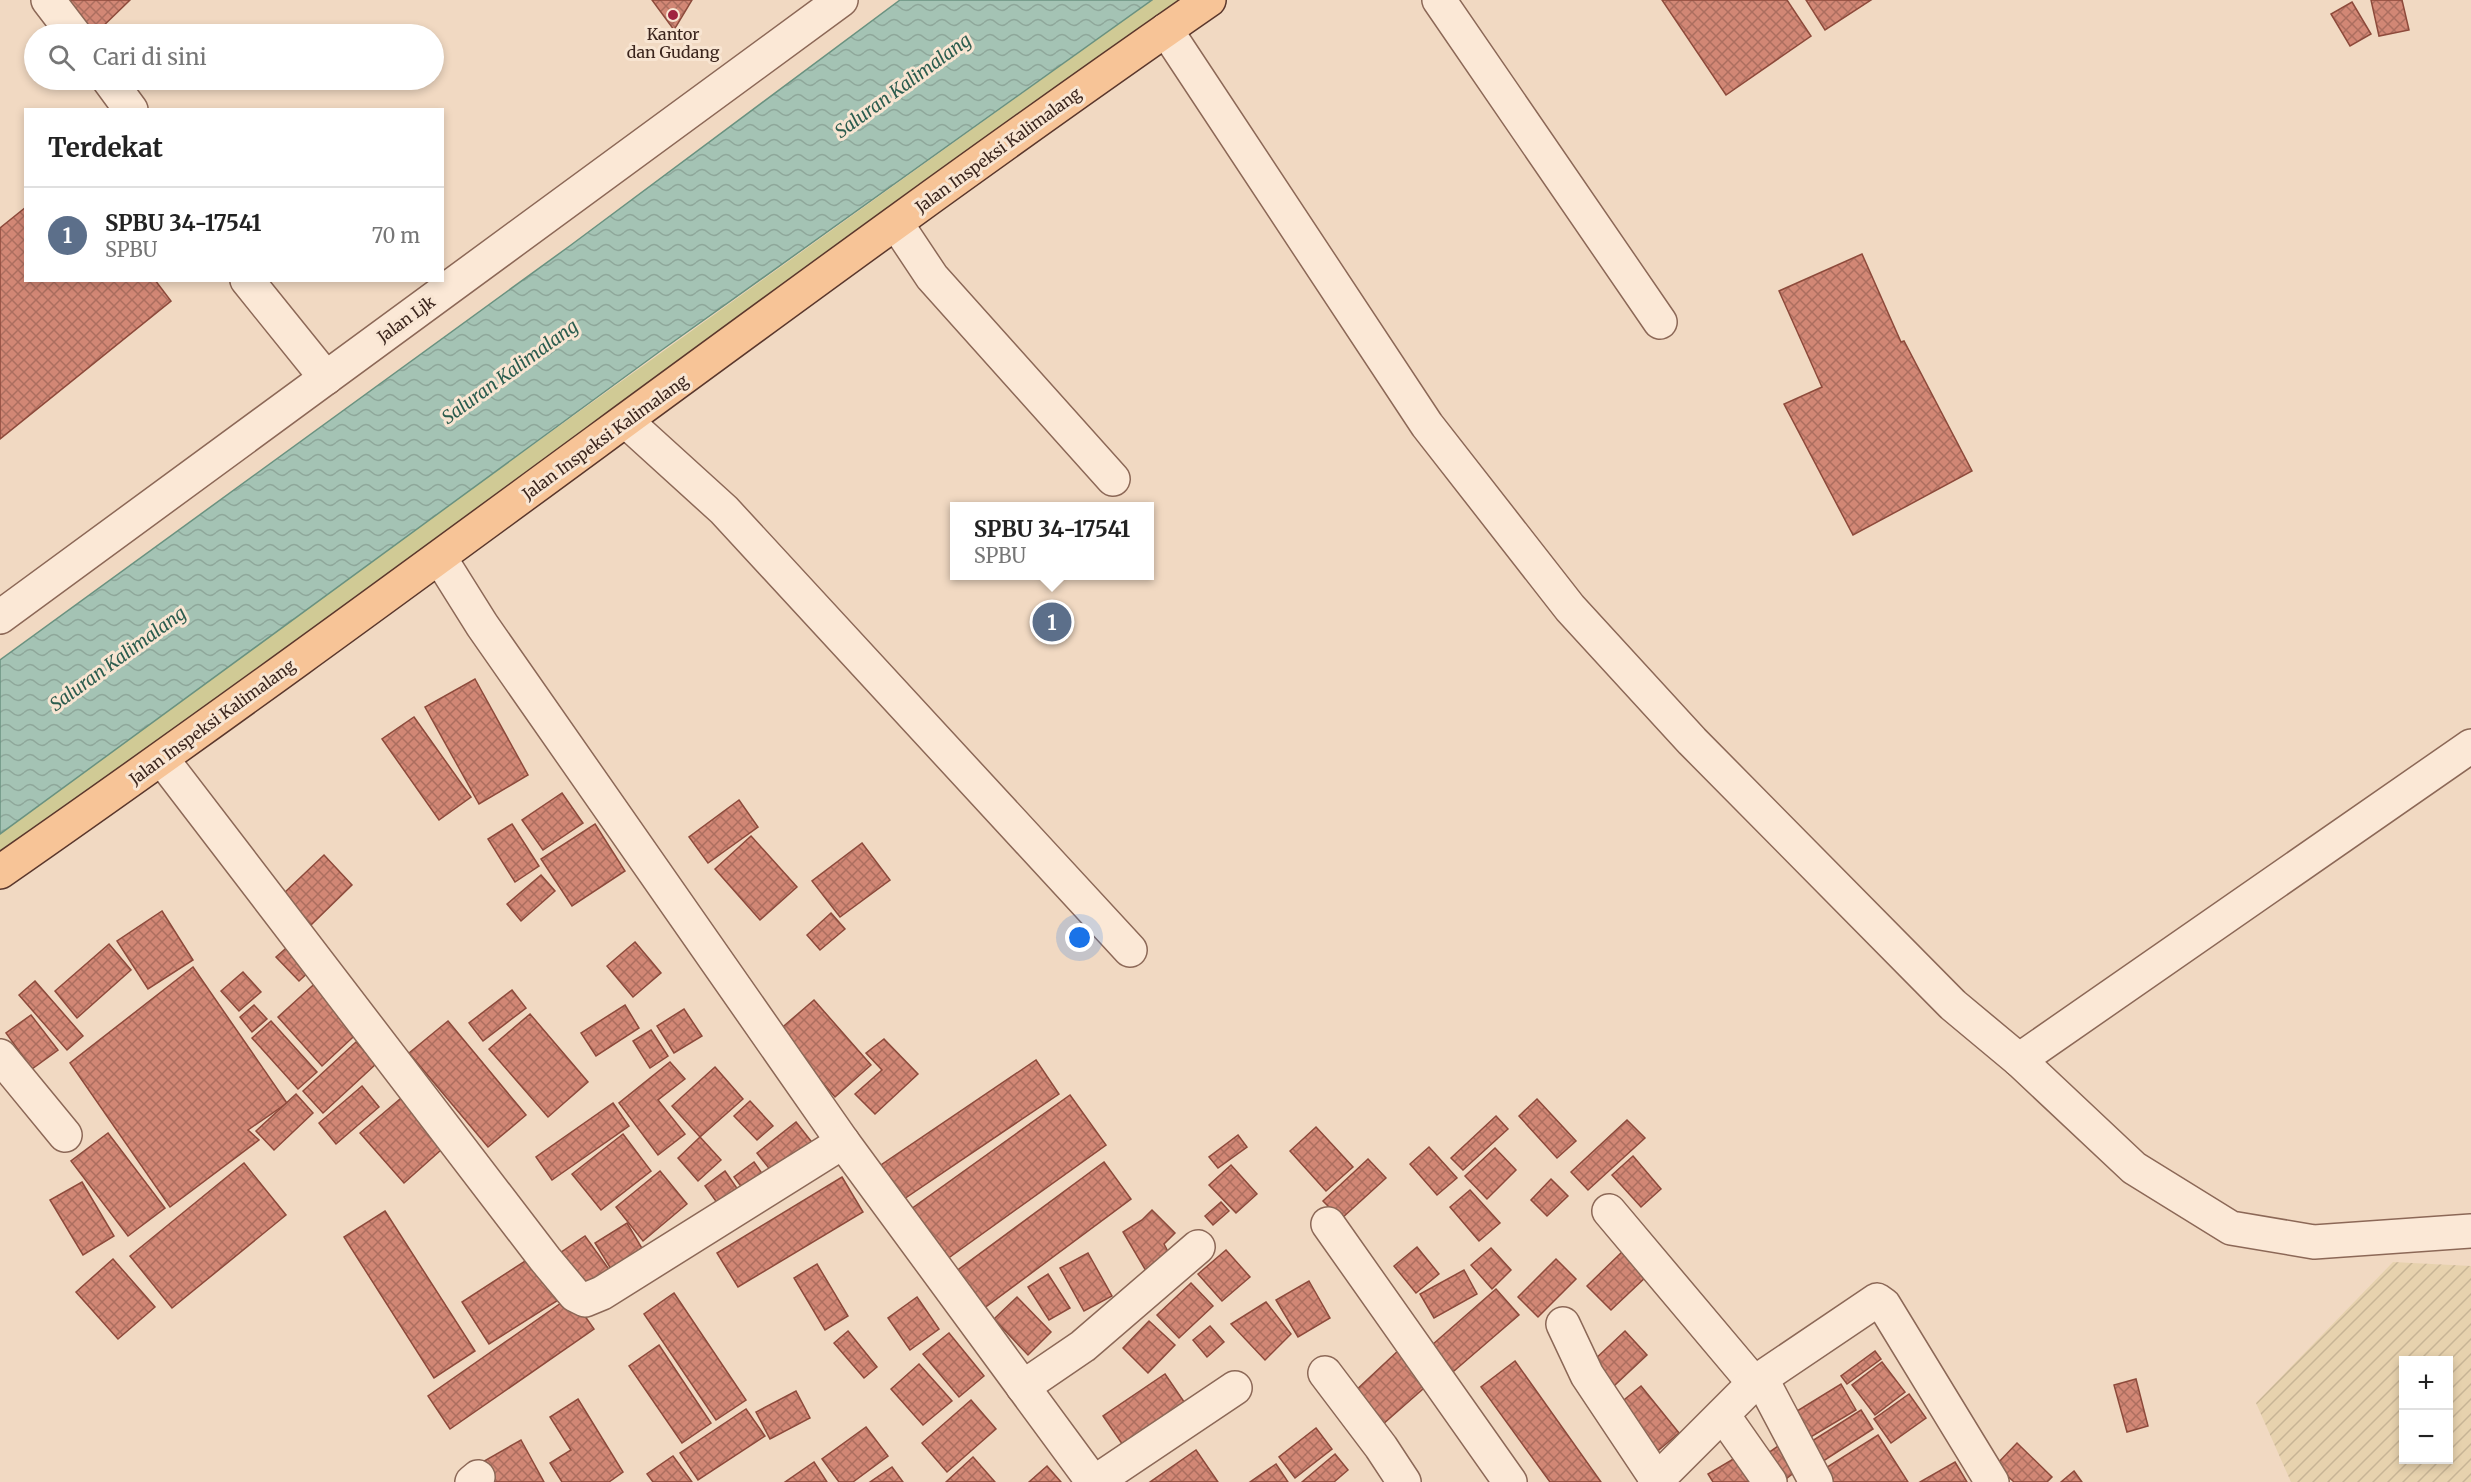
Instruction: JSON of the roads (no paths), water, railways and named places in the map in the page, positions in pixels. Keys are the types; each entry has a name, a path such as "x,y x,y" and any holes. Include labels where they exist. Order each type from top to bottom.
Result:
{"main road":[{"name":"Jalan Inspeksi Kalimalang","path":"0,872 162,759 896,223 1209,0"}],"street":[{"path":"48,0 66,24"},
{"name":"Jalan Ljk","path":"0,617 841,0"},
{"path":"1439,0 1660,322"},
{"path":"1166,30 1427,425 1570,608 1692,741 1953,1005 2019,1060 2134,1168 2231,1228 2314,1242 2471,1230"},
{"path":"117,90 130,108"},
{"path":"896,223 932,277 1113,478"},
{"path":"249,282 326,378"},
{"path":"626,421 724,510 1130,950"},
{"path":"440,558 482,625 843,1142 1094,1482 1235,1388"},
{"path":"2019,1060 2471,746"},
{"path":"162,759 575,1295 585,1300 602,1293 843,1142"},
{"path":"0,1056 65,1134"},
{"path":"1609,1211 1758,1381 1816,1482"},
{"path":"1328,1224 1510,1482"},
{"path":"1023,1387 1083,1346 1198,1247"},
{"path":"1563,1324 1587,1376 1656,1481 1758,1381 1868,1305 1880,1300 1992,1482"},
{"path":"1325,1373 1381,1447 1404,1482"},
{"path":"1723,1415 1770,1482"}],"water":[{"name":"Saluran Kalimalang","path":"900,0 1152,0 659,352 0,834 0,660 571,245"}],"place":[{"name":"Kantor dan Gudang","path":"673,15"},
{"name":"SPBU 34-17541","path":"1052,622"}]}
